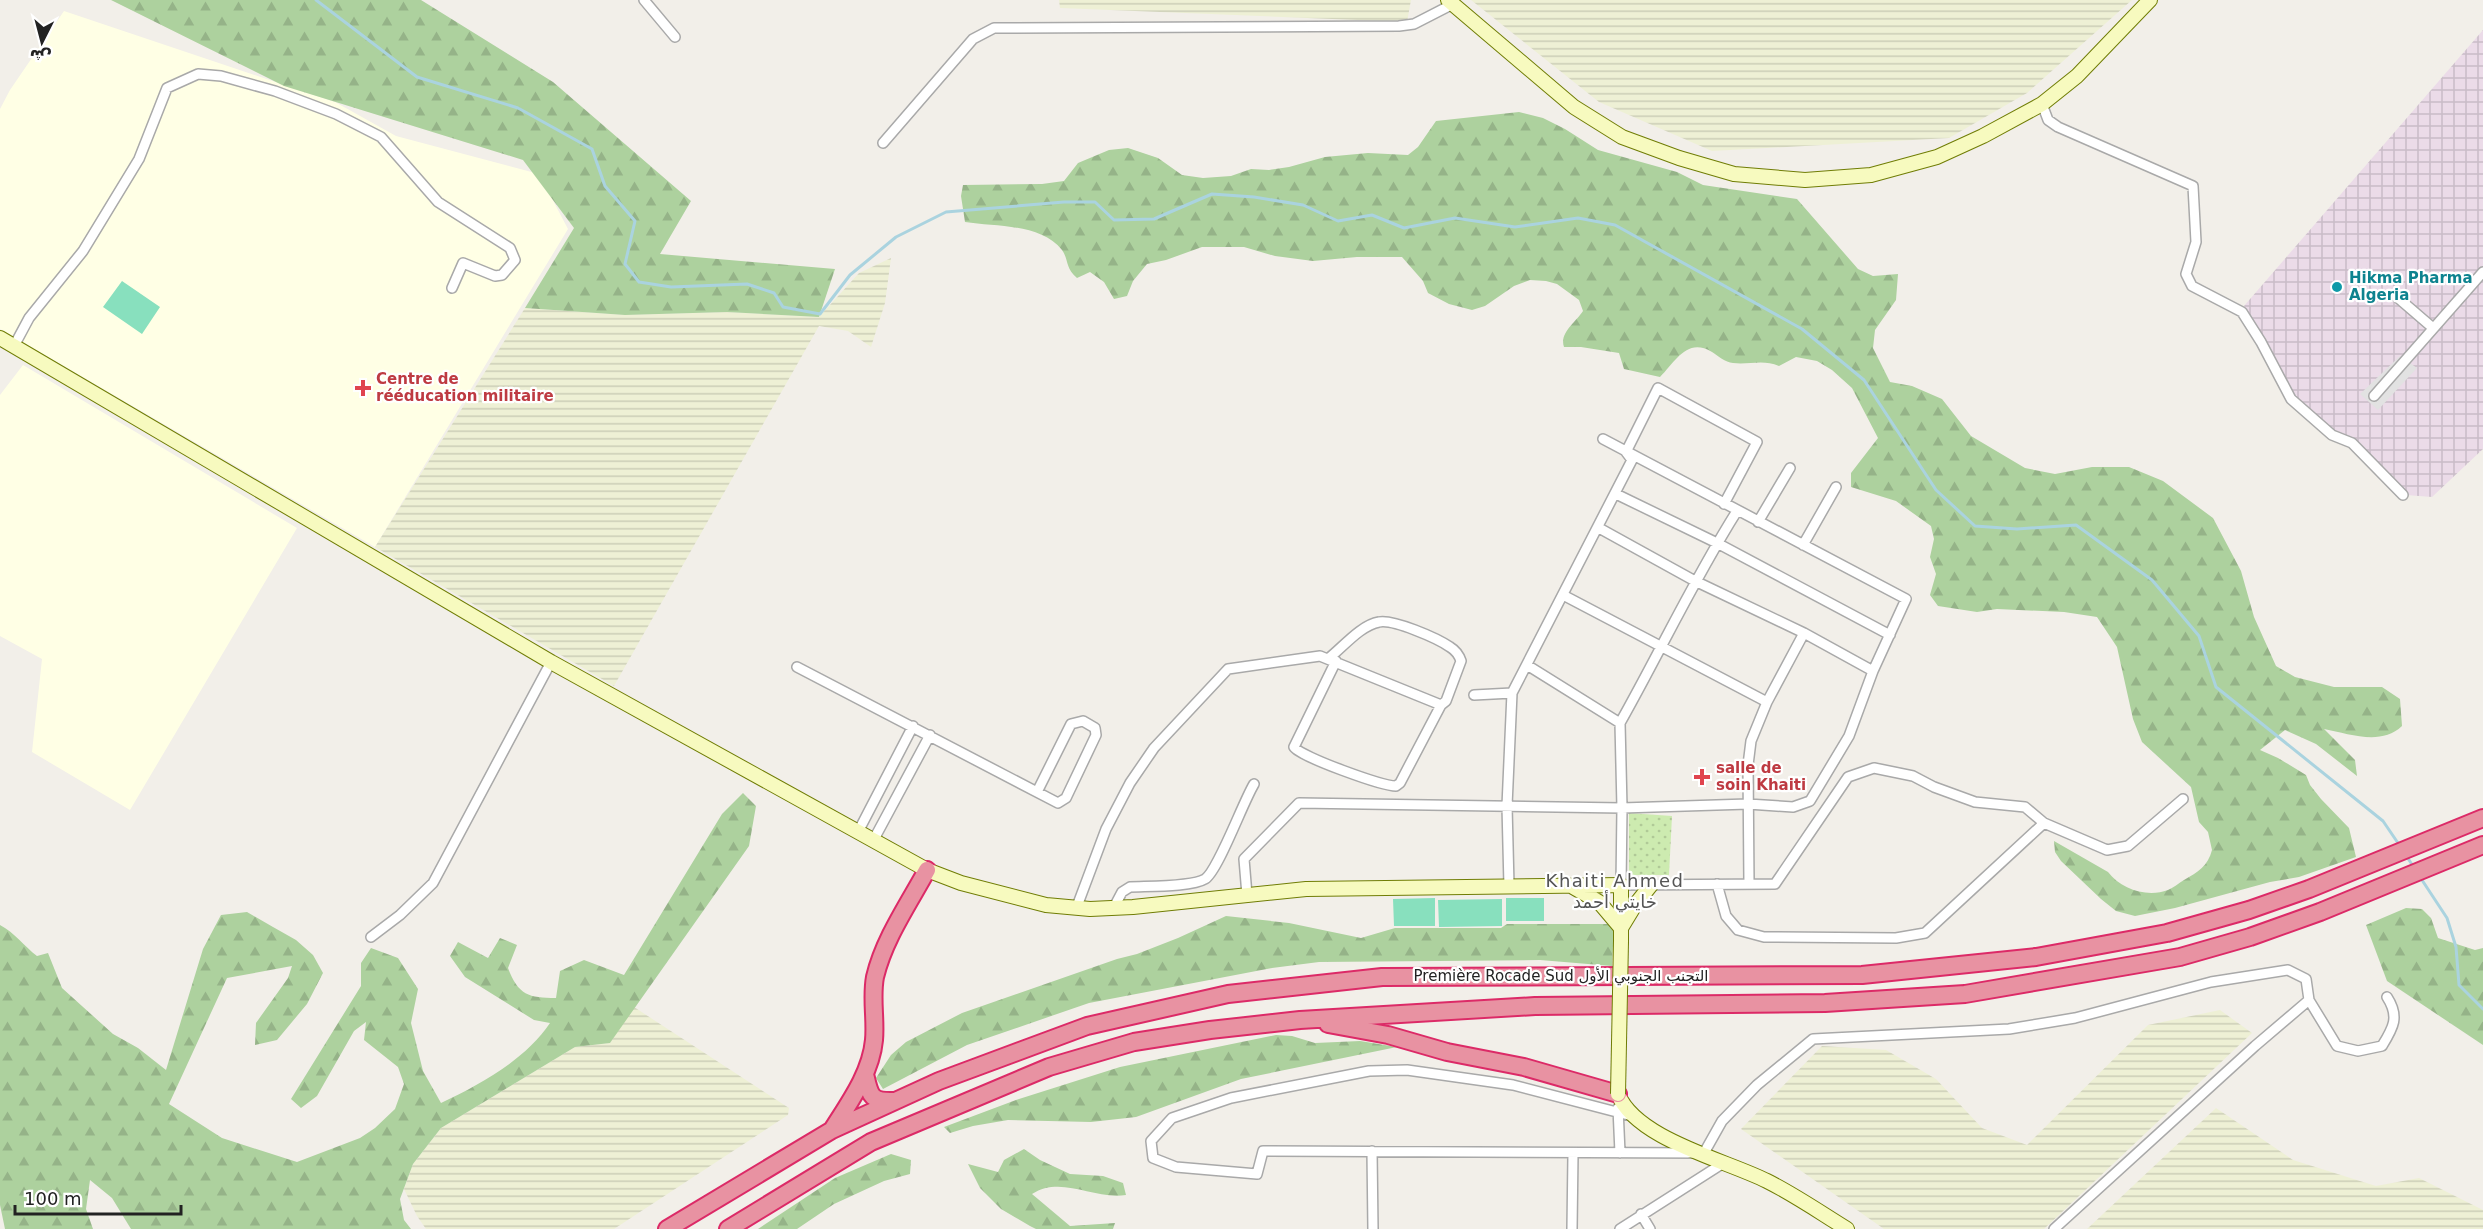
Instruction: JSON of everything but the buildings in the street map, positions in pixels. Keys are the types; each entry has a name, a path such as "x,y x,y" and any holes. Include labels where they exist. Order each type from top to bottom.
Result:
{"highway":[{"name":"Première Rocade Sud التجنب الجنوبي الأول","path":"667,1229 832,1130 939,1081 1087,1026 1228,994 1382,977 1862,975 2036,957 2167,933 2249,910 2309,890 2483,818"},
{"name":"Première Rocade Sud التجنب الجنوبي الأول","path":"728,1229 871,1142 1050,1067 1134,1042 1210,1030 1300,1020 1535,1005 1825,1003 1965,994 2180,957 2250,937 2320,912 2483,845"},
{"path":"832,1130 871,1062 874,1038 875,977 888,943 927,870"},
{"path":"1300,1020 1388,1035 1447,1053 1516,1065 1618,1094"},
{"path":"865,1074 871,1095 879,1102 895,1101"}],"main road":[{"path":"1451,2 1574,107 1612,131 1679,158 1734,174 1805,180 1870,176 1936,157 1983,136 2042,104 2077,76 2150,0"},
{"path":"0,338 551,662 927,870 976,888 1046,905 1076,909 1113,909 1306,889 1621,885 1618,1094 1624,1106 1659,1135 1770,1182 1847,1229"},
{"path":"1621,934 1635,905 1651,885"},
{"path":"1572,886 1599,902 1621,934"}],"street":[{"path":"644,0 675,37"},
{"path":"883,143 973,39 994,27 1399,26 1414,24 1451,2"},
{"path":"14,346 29,318 82,251 139,159 167,88 198,74 221,76 275,91 336,114 381,137 438,202 510,248 515,260 502,275 495,276 464,263 452,288"},
{"path":"2042,104 2048,120 2058,127 2193,186 2196,242 2186,274 2192,285 2242,312 2261,342 2291,399 2332,435 2352,443 2403,495"},
{"path":"2374,396 2483,272"},
{"path":"2397,297 2433,328"},
{"path":"1626,452 1658,388 1757,442 1724,504"},
{"path":"1247,895 1244,859 1299,803 1622,808 1748,804 1793,807 1810,801 1849,736 1873,671 1906,599 1603,439"},
{"path":"1509,886 1507,806 1512,693 1616,494 1632,460 1626,452"},
{"path":"1758,522 1790,468"},
{"path":"1803,545 1836,487"},
{"path":"1616,494 1717,543 1890,635"},
{"path":"1737,511 1695,581 1662,648 1620,723 1621,885 1775,884 1848,777 1874,768 1913,776 1934,787 1975,802 2025,807 2044,823 2107,850 2128,846 2182,799"},
{"path":"1599,528 1695,581 1804,633 1873,671"},
{"path":"1563,595 1767,702"},
{"path":"1388,621 1449,646 1459,655 1461,661 1446,701 1441,705 1400,783 1396,786 1374,781 1317,761 1294,747 1332,659 1376,622 1388,621"},
{"path":"1749,884 1748,765 1751,741 1767,702 1804,633"},
{"path":"1076,909 1106,829 1130,783 1154,748 1228,669 1308,657 1332,659 1441,705"},
{"path":"371,937 400,915 433,883 551,662"},
{"path":"1527,665 1620,723"},
{"path":"796,667 1058,803 1063,802 1096,735 1095,728 1083,722 1071,724 1037,792"},
{"path":"1474,695 1512,693"},
{"path":"858,832 913,726"},
{"path":"873,841 930,735"},
{"path":"1113,909 1122,892 1130,887 1200,881 1210,875 1243,802 1254,784"},
{"path":"1717,884 1725,916 1738,930 1764,937 1896,938 1925,933 2044,823"},
{"path":"1634,1116 1513,1085 1407,1070 1369,1071 1231,1098 1172,1118 1151,1141 1153,1158 1176,1167 1257,1174 1263,1151 1704,1154 1722,1121 1756,1085 1813,1039 2009,1029 2075,1018 2211,982 2289,970 2306,980 2309,1000 2337,1046 2358,1051 2382,1046 2394,1025 2392,1005 2387,997"},
{"path":"2054,1229 2309,1000"},
{"path":"1618,1094 1620,1153"},
{"path":"1372,1151 1373,1229"},
{"path":"1572,1229 1573,1154"},
{"path":"1620,1229 1725,1162"},
{"path":"1641,1214 1650,1229"}],"shaded area":[{"path":"1059,0 1411,0 1407,22 1060,8"},
{"path":"1471,0 2132,0 2027,93 1949,138 1712,151 1599,102"},
{"path":"64,11 335,102 396,136 539,174 568,229 375,547 0,329 0,109 10,90"},
{"path":"2483,30 2483,449 2432,497 2406,495 2293,395 2244,306"},
{"path":"891,258 885,303 871,347 848,331 819,326 614,686 375,547 525,308 625,315 727,312 819,317 859,273"},
{"path":"2400,356 2417,368 2378,410 2360,394"},
{"path":"23,365 297,528 130,810 32,752 42,659 0,636 0,395"},
{"path":"634,1007 789,1108 788,1115 614,1229 426,1229 404,1189 413,1164 441,1128 575,1047 610,1043"},
{"path":"2220,1010 2252,1033 2044,1229 1884,1229 1741,1129 1822,1046 1886,1050 1936,1079 1982,1128 2027,1145 2148,1025"},
{"path":"2216,1108 2293,1160 2376,1186 2419,1178 2483,1210 2483,1229 2087,1229"}],"green space":[{"path":"111,0 421,0 553,82 691,201 660,254 835,269 819,317 727,312 625,315 525,308 574,228 523,160 284,86"},
{"path":"1519,112 1543,118 1598,150 1677,172 1703,185 1797,199 1858,269 1873,276 1898,274 1896,300 1875,330 1873,348 1890,382 1912,386 1942,399 1971,436 2025,468 2055,474 2092,467 2129,467 2163,481 2213,518 2241,571 2254,617 2276,666 2295,677 2334,687 2382,687 2400,699 2402,726 2385,736 2355,736 2324,729 2355,760 2357,776 2316,744 2285,730 2260,750 2306,775 2310,785 2321,799 2349,828 2356,857 2299,877 2270,882 2175,908 2135,916 2116,911 2101,899 2061,861 2055,852 2054,841 2108,872 2127,887 2152,893 2168,890 2202,868 2212,850 2208,832 2199,822 2191,787 2142,742 2133,719 2117,647 2097,617 2064,612 1997,609 1977,612 1938,606 1930,595 1936,574 1930,557 1934,539 1931,526 1896,501 1851,487 1851,473 1878,438 1852,388 1832,370 1817,361 1796,357 1779,366 1767,363 1733,363 1703,348 1696,347 1677,358 1660,377 1624,369 1619,353 1581,347 1564,347 1566,332 1583,311 1579,300 1557,284 1530,280 1514,286 1485,306 1472,310 1449,304 1428,293 1423,281 1402,257 1357,257 1313,261 1275,256 1244,247 1202,247 1147,264 1133,281 1127,296 1114,299 1104,282 1090,272 1077,278 1071,271 1062,250 1042,235 1017,228 965,222 961,196 963,185 1042,184 1064,181 1078,163 1109,150 1128,148 1158,158 1182,175 1203,178 1231,176 1251,169 1269,170 1289,167 1325,157 1368,153 1408,155 1418,147 1436,121"},
{"path":"122,281 160,307 142,334 103,307"},
{"path":"743,793 756,806 749,846 610,1043 575,1047 441,1128 413,1164 400,1199 404,1220 411,1229 131,1229 112,1198 90,1180 86,1209 93,1229 5,1229 0,1205 0,925 37,956 48,953 62,988 113,1034 138,1048 166,1070 203,949 221,915 247,912 296,940 313,955 323,973 307,1004 277,1040 255,1045 256,1023 288,978 292,966 227,978 169,1104 222,1138 297,1162 360,1138 375,1128 395,1109 404,1084 398,1067 364,1040 366,1022 354,1031 317,1096 301,1108 291,1099 361,986 361,963 371,948 398,958 418,989 411,1023 423,1071 441,1103 471,1088 515,1060 550,1023 534,1020 465,977 450,956 458,942 488,958 500,938 517,945 508,968 520,989 532,996 556,998 560,971 584,960 624,975 722,814"},
{"path":"1629,813 1672,816 1669,875 1629,875"},
{"path":"1435,898 1435,926 1394,926 1393,899"},
{"path":"1506,898 1544,898 1544,921 1506,921"},
{"path":"1502,899 1502,926 1439,927 1438,900"},
{"path":"2406,908 2422,909 2431,918 2438,938 2475,950 2483,948 2483,1045 2387,981 2366,925"},
{"path":"1226,916 1289,923 1361,938 1395,928 1501,928 1507,924 1614,924 1612,966 1540,960 1319,962 1272,968 1089,1003 967,1045 883,1089 876,1078 891,1055 906,1042 962,1013 1137,954"},
{"path":"1276,1035 1292,1036 1315,1043 1360,1041 1397,1047 1241,1079 1136,1117 1091,1122 1008,1120 973,1126 950,1133 944,1127 1019,1099 1120,1067"},
{"path":"1024,1149 1040,1160 1070,1174 1103,1176 1123,1183 1126,1195 1114,1196 1066,1187 1043,1189 1032,1194 1070,1226 1115,1223 1113,1229 1036,1229 1001,1209 980,1188 968,1164 998,1172 1004,1160"},
{"path":"891,1154 911,1160 910,1174 884,1181 834,1204 797,1229 758,1229 835,1178"}],"waterway":[{"path":"316,0 417,77 518,108 592,149 605,186 635,221 625,264 639,282 671,287 747,284 774,293 783,307 820,314 850,275 896,237 946,212 1064,202 1095,202 1114,220 1154,219 1212,194 1254,197 1303,205 1338,221 1372,215 1404,228 1455,218 1515,227 1578,218 1615,225 1802,329 1864,380 1936,490 1975,526 2017,529 2076,525 2152,580 2199,636 2216,687 2383,821 2400,846"},
{"path":"2405,854 2413,866"},
{"path":"2420,877 2447,918 2456,947 2459,985 2483,1009"}],"place":[{"name":"Hikma Pharma Algeria","path":"2337,287"},
{"name":"Centre de rééducation militaire","path":"363,388"},
{"name":"salle de soin Khaiti","path":"1702,777"}],"district":[{"name":"Khaiti Ahmed خايتي أحمد","path":"1615,890"}]}
